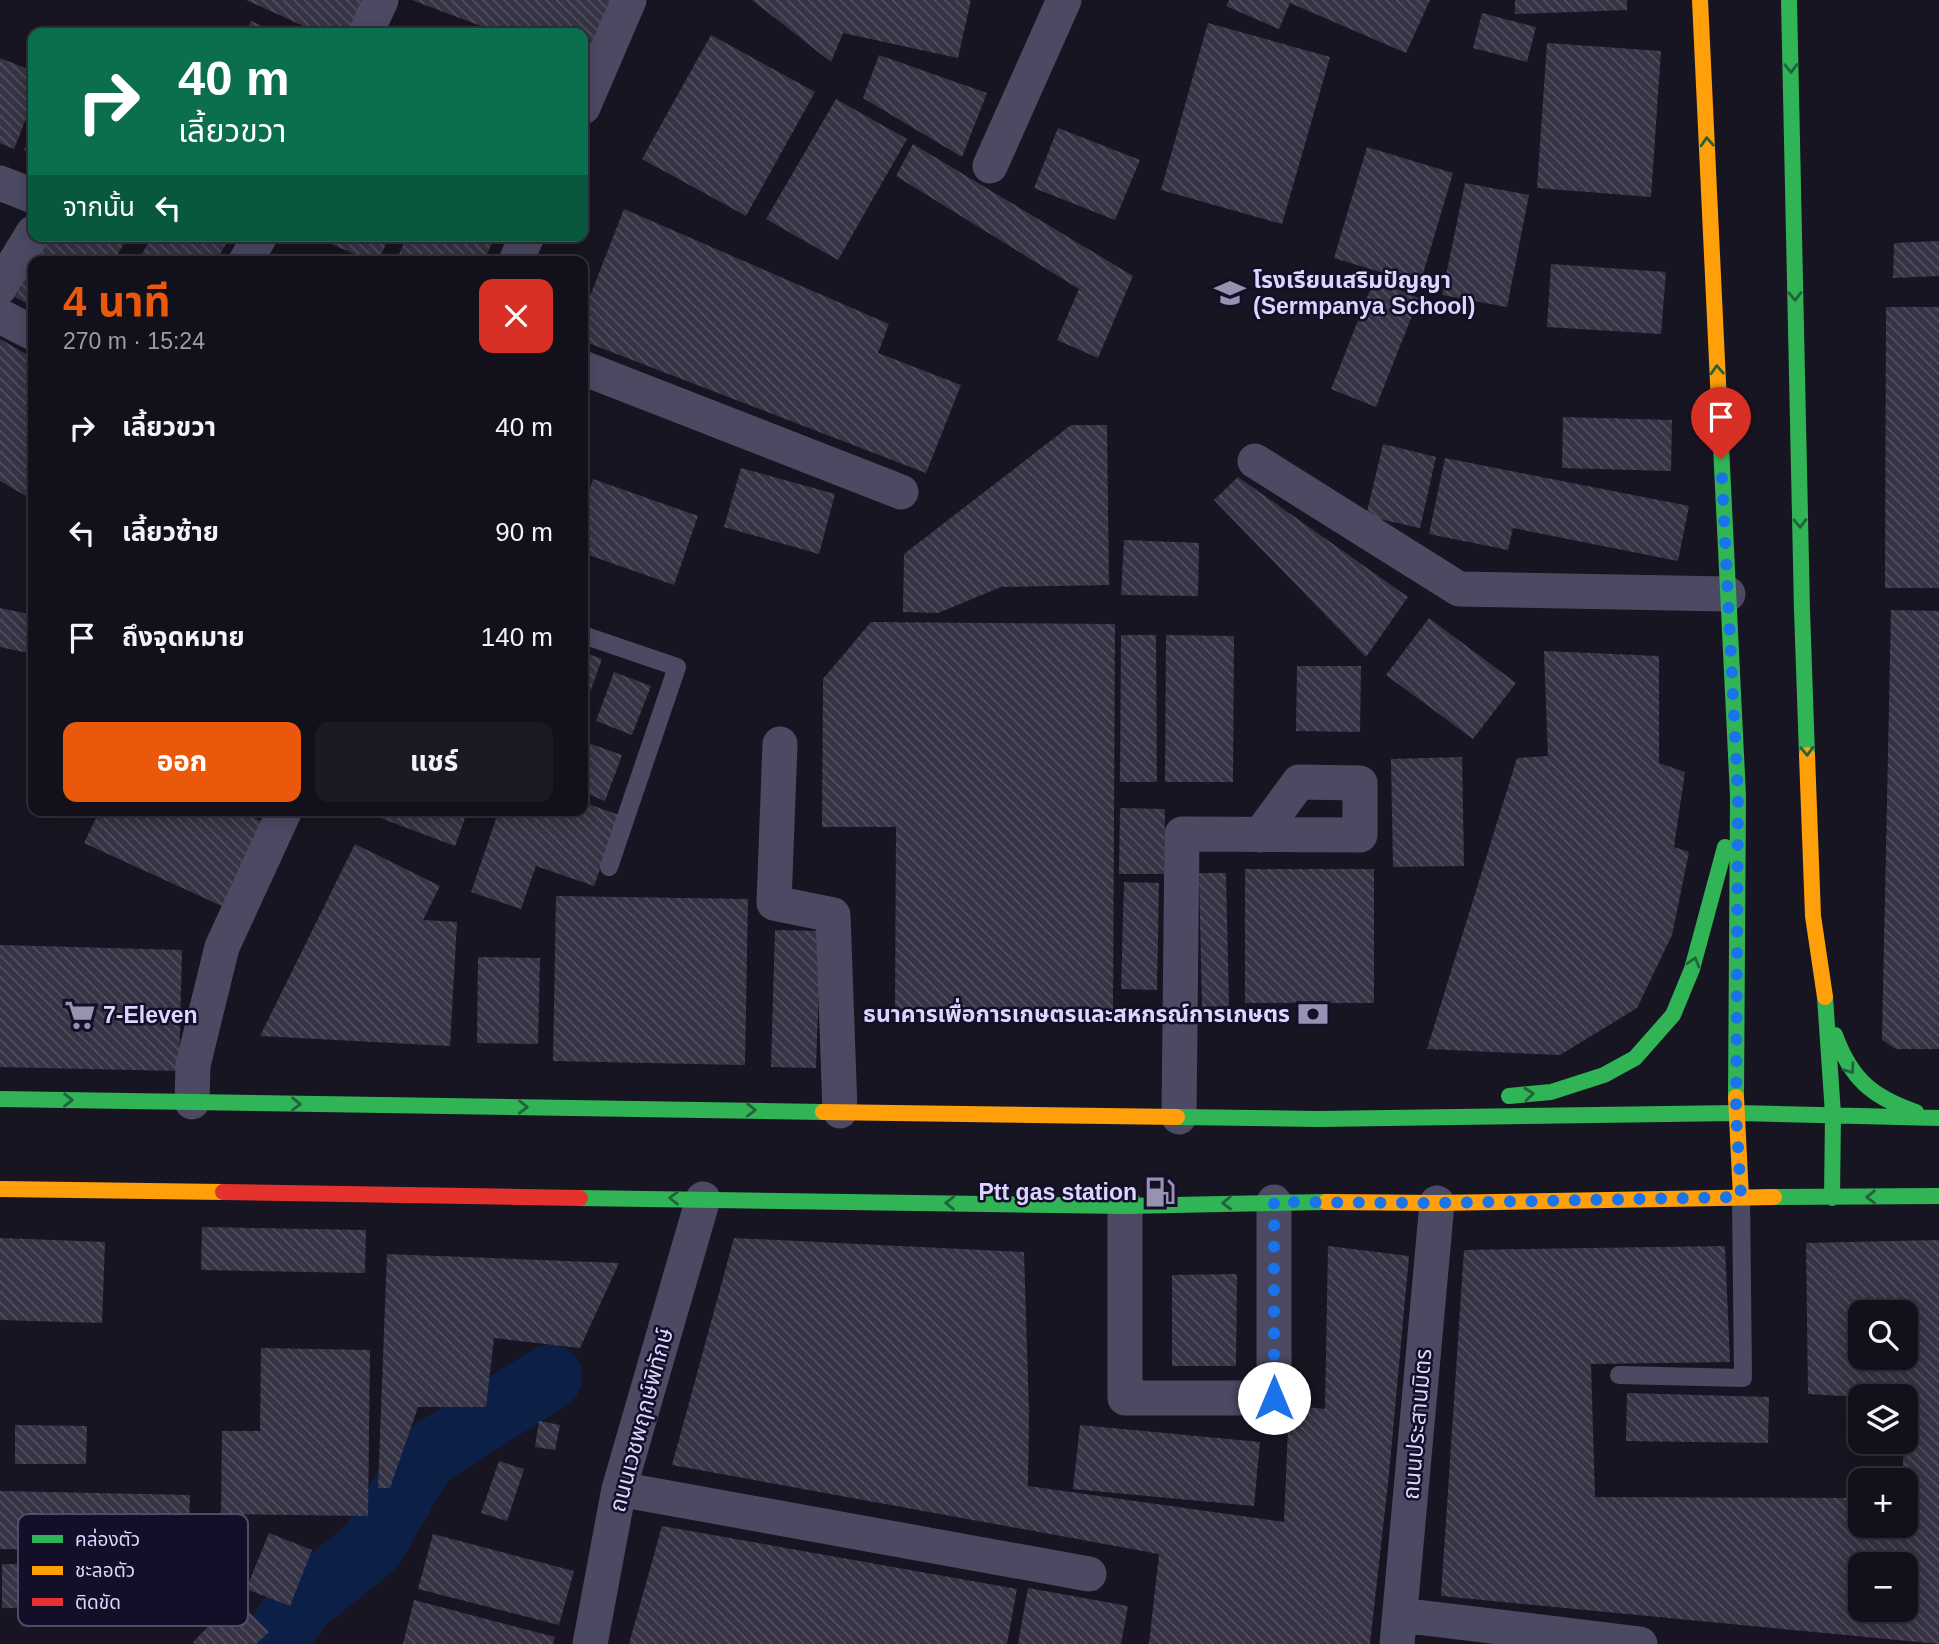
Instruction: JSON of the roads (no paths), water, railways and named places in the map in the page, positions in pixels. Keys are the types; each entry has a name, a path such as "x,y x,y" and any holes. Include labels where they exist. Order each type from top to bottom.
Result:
{"main road":[{"path":"1700,0 1738,796 1736,1113 1741,1197"},
{"path":"1789,0 1802,610 1813,916 1826,1006 1833,1114 1832,1198"},
{"path":"1497,1097 1551,1092 1604,1075 1635,1058 1673,1014 1692,969 1738,796"},
{"path":"1826,1006 1840,1053 1853,1074 1872,1092 1894,1105 1939,1117"},
{"path":"0,1099 1266,1120 1736,1113 1939,1117"},
{"path":"1266,1120 1456,1101"},
{"path":"0,1189 1125,1206 1274,1202 1437,1203 1939,1196"}],"street":[{"path":"368,28 381,0"},
{"path":"588,95 629,0"},
{"path":"990,166 1064,0"},
{"path":"0,183 28,194"},
{"path":"0,287 28,241"},
{"path":"0,316 28,330"},
{"path":"588,370 901,492"},
{"path":"1255,461 1459,589 1728,594"},
{"path":"780,744 774,903 833,915 839,1111"},
{"path":"192,1102 193,1065 222,947 282,816"},
{"path":"1179,1117 1182,834 1260,835"},
{"name":"ถนนเวชพฤกษ์พิทักษ์","path":"590,1644 619,1489 703,1199"},
{"path":"1125,1206 1125,1398 1274,1398 1274,1202"},
{"name":"ถนนประสานมิตร","path":"1398,1629 1437,1203"},
{"path":"619,1489 1089,1574"},
{"path":"1398,1629 1640,1644"}],"lane":[{"path":"588,637 677,667 609,867"},
{"path":"1619,1375 1743,1378 1741,1197"}],"waterway":[{"path":"271,1644 303,1602 372,1546 424,1457 550,1377"}],"place":[{"name":"โรงเรียนเสริมปัญญา (Sermpanya School)","path":"1230,293"},
{"name":"ธนาคารเพื่อการเกษตรและสหกรณ์การเกษตร","path":"1313,1014"},
{"name":"7-Eleven","path":"80,1015"},
{"name":"Ptt gas station","path":"1160,1192"}]}
